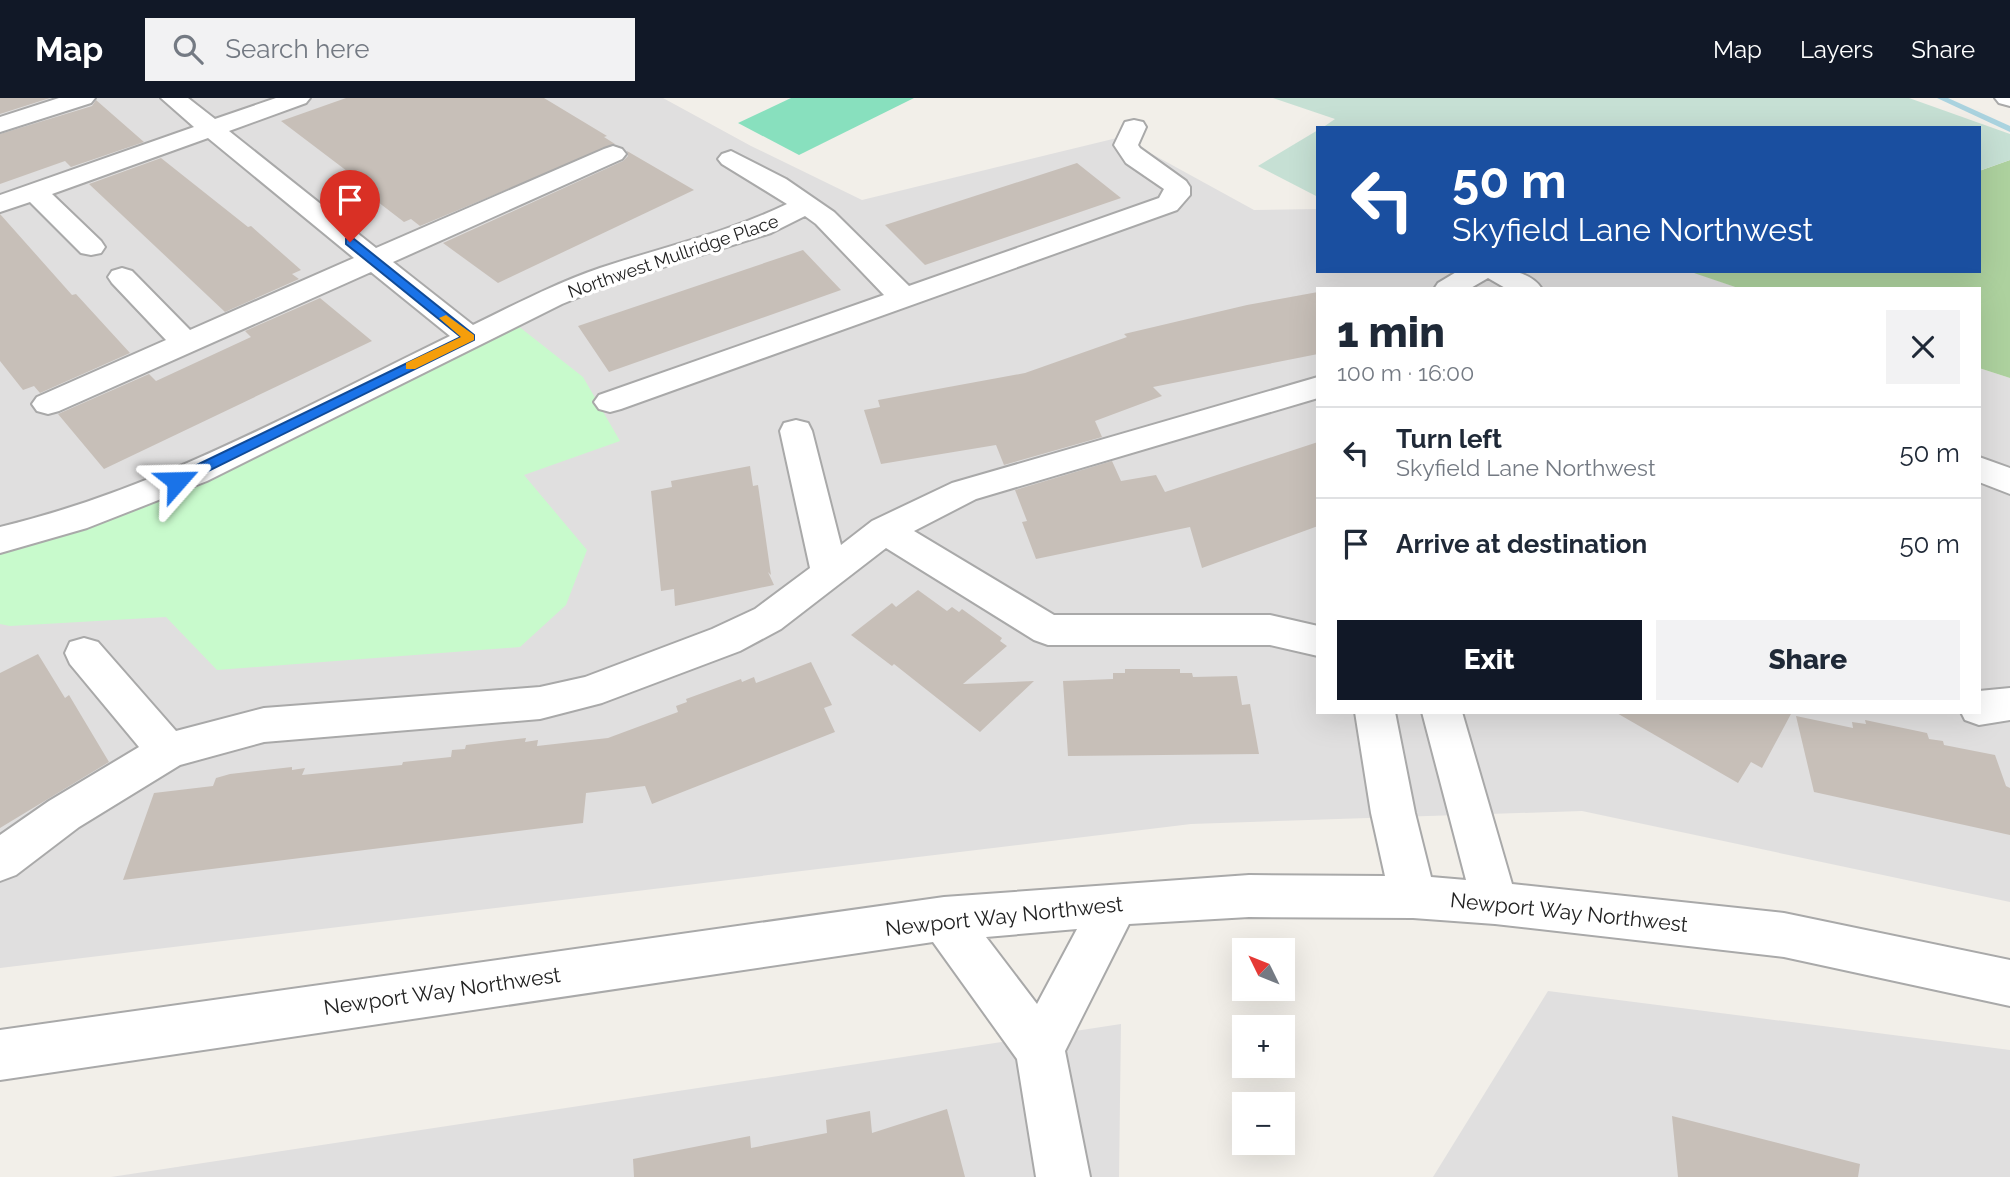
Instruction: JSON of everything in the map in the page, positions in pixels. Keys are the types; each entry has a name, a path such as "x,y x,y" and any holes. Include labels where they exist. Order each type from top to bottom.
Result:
{"street":[{"path":"0,125 83,98"},
{"path":"173,98 469,337"},
{"path":"0,204 298,98"},
{"path":"610,402 1168,204 1177,195 1177,187 1167,177 1130,155 1126,145 1134,127"},
{"path":"48,404 613,154"},
{"path":"731,159 825,218 903,297"},
{"path":"35,191 91,247"},
{"name":"Northwest Mullridge Place","path":"0,540 65,523 163,487 552,298 608,275 761,228 807,205"},
{"path":"1451,287 1476,273"},
{"path":"1500,273 1525,287"},
{"path":"122,277 185,342"},
{"path":"0,861 64,814 168,751 264,725 540,703 588,692 726,640 768,619 885,530 977,487 1316,388"},
{"path":"796,431 829,571"},
{"path":"1981,468 2010,482"},
{"path":"885,530 1048,631 1270,630 1316,642"},
{"path":"84,653 168,751"},
{"path":"1981,708 2010,704"},
{"path":"1375,714 1393,813 1413,897"},
{"path":"1444,714 1495,903"},
{"name":"Newport Way Northwest","path":"0,1055 944,919 1249,896 1413,897 1495,903 1784,935 2010,983"},
{"path":"1040,1049 1115,904"},
{"path":"944,919 1040,1049 1063,1177"}],"shaded area":[{"path":"0,98 663,98 751,146 862,200 1121,137 1254,210 1316,209 1316,273 1696,273 1735,287 1316,287 1316,714 1981,714 1981,369 2010,378 2010,902 1582,811 1191,824 0,968"},
{"path":"1548,991 2010,1050 2010,1177 1433,1177"},
{"path":"1121,1024 1119,1177 111,1177"}],"green space":[{"path":"791,98 914,98 799,155 738,123"},
{"path":"1273,98 1909,98 2010,134 2010,160 1981,170 1981,126 1325,126 1335,119"},
{"path":"1316,131 1316,196 1258,166"},
{"path":"2010,160 2010,378 1981,369 1981,287 1735,287 1694,273 1981,273 1981,170"},
{"path":"508,318 583,377 620,441 524,475 587,550 566,605 520,647 217,670 166,617 10,626 0,624 0,540 65,523"}],"building":[{"path":"0,98 50,98 0,114"},
{"path":"346,98 544,98 607,136 604,137 615,144 420,226 411,219 404,222 365,192 372,190 281,121"},
{"path":"96,100 144,142 71,167 65,161 0,184 0,134 92,106"},
{"path":"627,151 694,190 498,283 443,243 623,161 628,156"},
{"path":"161,158 248,227 251,226 301,270 292,274 299,279 225,312 89,184"},
{"path":"1077,163 1121,198 925,265 885,225"},
{"path":"0,214 72,295 76,294 130,353 40,393 34,386 23,390 0,361"},
{"path":"803,250 841,290 609,372 578,326"},
{"path":"1316,292 1316,354 1153,387 1162,396 1095,421 1102,437 1004,465 996,445 881,464 864,410 880,407 878,400 1025,373 1127,337 1124,334 1247,305"},
{"path":"320,298 372,341 104,469 58,414 149,374 156,381 251,337 245,331"},
{"path":"1316,443 1316,527 1202,568 1190,527 1036,559 1022,522 1027,521 1015,490 1112,461 1121,481 1156,475 1165,492"},
{"path":"750,466 753,486 758,485 771,575 768,572 774,585 675,606 674,589 661,591 651,491 672,487 671,481"},
{"path":"918,590 947,611 952,607 959,612 962,609 1002,638 1000,641 1007,646 963,684 1034,681 980,732 894,664 892,666 851,635 892,603 896,607"},
{"path":"38,654 65,698 69,695 109,762 0,828 0,673"},
{"path":"811,662 832,705 824,708 835,732 652,804 645,786 586,793 583,823 123,880 154,793 213,786 216,778 230,774 292,767 292,770 305,768 302,775 402,765 403,762 451,757 452,750 465,749 466,745 526,738 525,742 538,740 537,746 608,738 678,712 676,706 687,702 686,699 741,679 742,682 754,677 756,683"},
{"path":"1125,669 1180,669 1180,673 1192,673 1193,677 1237,676 1242,705 1250,704 1259,754 1068,756 1063,681 1113,679 1113,673 1125,673"},
{"path":"1618,714 1791,714 1762,768 1751,762 1738,783"},
{"path":"1796,716 1853,728 1852,722 1866,724 1865,720 1927,733 1929,739 1943,741 1944,745 1995,755 2006,786 2010,788 2010,835 1814,792"},
{"path":"947,1109 965,1177 634,1177 633,1159 750,1136 751,1148 827,1133 826,1120 870,1111 872,1133"},
{"path":"1672,1116 1860,1164 1858,1177 1678,1177"}],"waterway":[{"path":"1941,98 2010,129"}],"slow traffic":[{"path":"410,366 469,337 446,318"}],"route":[{"path":"177,481 469,337 350,242"}]}
